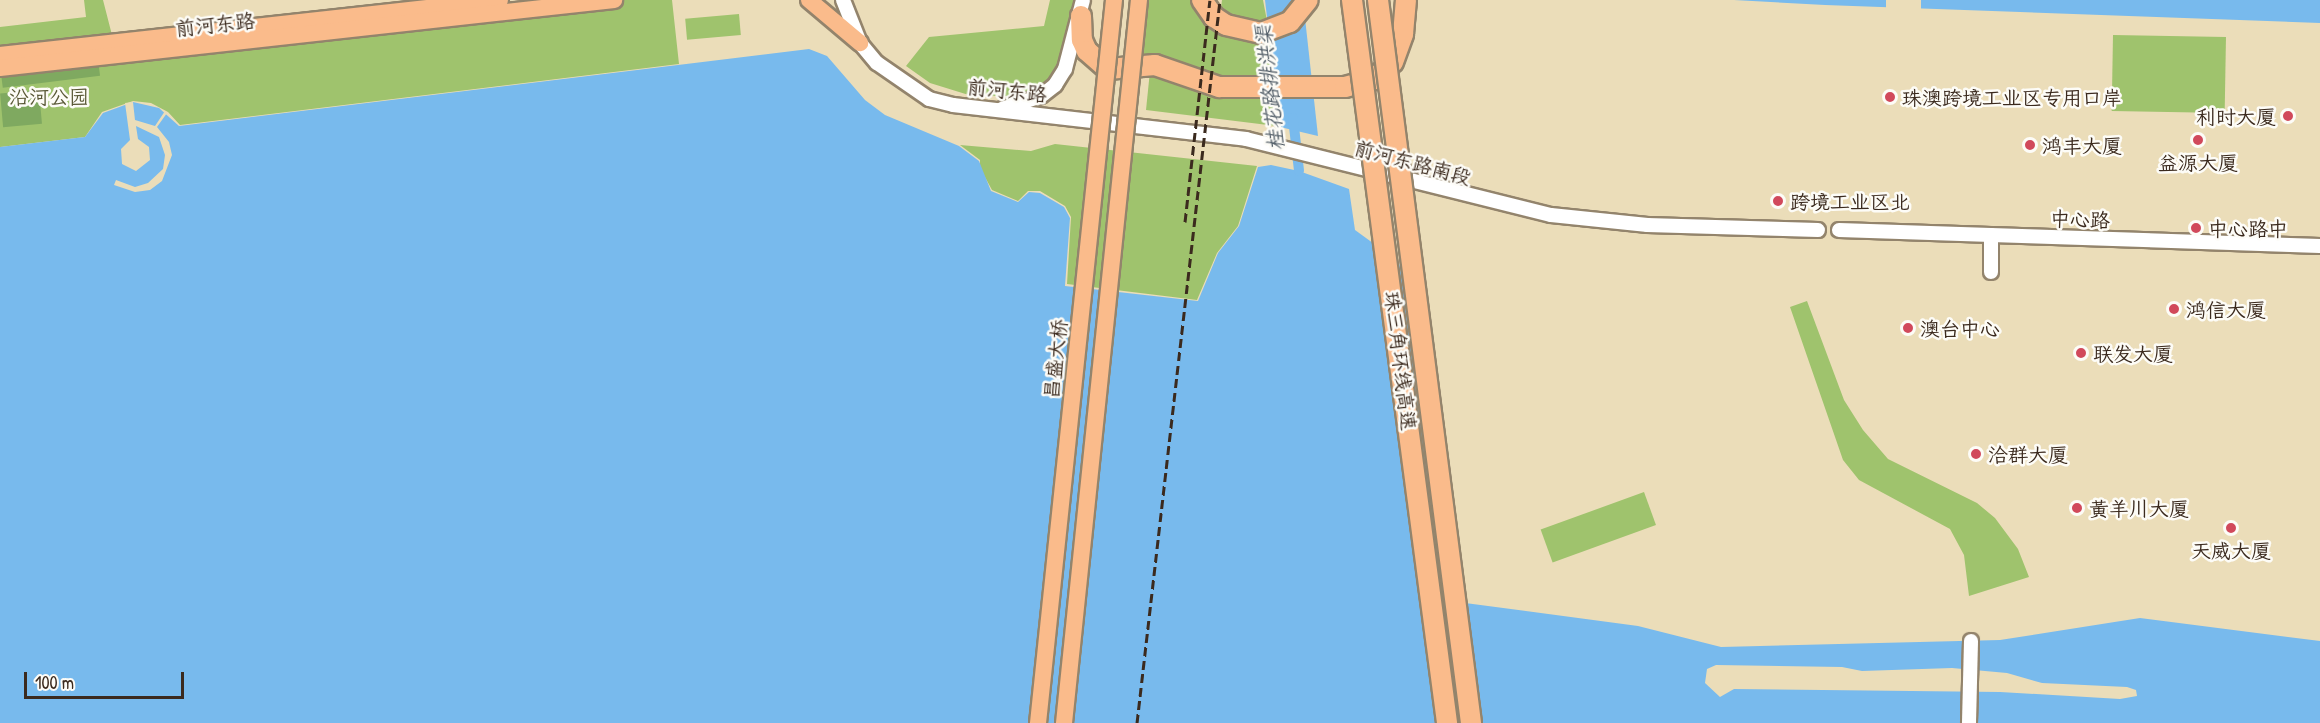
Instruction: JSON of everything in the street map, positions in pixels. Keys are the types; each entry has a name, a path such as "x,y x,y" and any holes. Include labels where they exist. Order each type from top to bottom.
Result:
{"highway":[{"path":"1203,0 1214,17 1226,25 1246,32 1278,29 1299,14 1308,0"},
{"name":"珠三角环线高速","path":"1352,0 1447,723"},
{"name":"珠三角环线高速","path":"1378,0 1471,723"},
{"path":"1082,8 1082,40 1087,51 1108,69 1147,64 1212,86 1346,87 1374,79 1393,62 1403,34 1406,0"}],"main road":[{"path":"368,13 381,0"},
{"name":"前河东路","path":"0,55 368,13 425,4 493,0"},
{"name":"前河东路","path":"0,68 614,0"},
{"path":"809,0 860,43"},
{"name":"昌盛大桥","path":"1038,723 1114,0"},
{"path":"1064,723 1139,0"}],"street":[{"path":"843,0 860,43"},
{"path":"997,111 1041,96 1056,85 1065,69 1082,8"},
{"name":"前河东路","path":"860,43 893,77 929,99 997,111 1170,129"},
{"name":"前河东路南段","path":"1170,129 1272,145 1551,215 1647,225 1818,230"},
{"name":"中心路","path":"1839,230 2320,246"},
{"path":"1991,235 1991,272"},
{"path":"1969,723 1971,641"}],"green space":[{"path":"84,0 103,0 113,39 0,52 0,27 86,17"},
{"name":"沿河公园","path":"564,0 672,0 679,64 180,125 168,112 151,103 133,101 102,112 85,137 0,147 0,57"},
{"path":"1050,0 1075,0 1067,50 1052,82 1041,88 1019,96 972,96 930,83 906,66 929,37 1044,26"},
{"path":"1141,0 1197,0 1270,36 1274,79 1217,82 1136,59"},
{"path":"1222,0 1263,0 1267,21 1258,25 1220,17"},
{"path":"739,14 741,35 687,40 685,19"},
{"path":"2113,35 2226,37 2225,113 2112,111"},
{"path":"97,51 100,76 3,88 0,63"},
{"path":"1150,71 1274,94 1277,126 1146,110"},
{"path":"39,90 42,124 3,127 0,93"},
{"path":"1055,144 1257,166 1238,226 1217,253 1197,300 1067,284 1071,217 1065,206 1040,191 1028,191 1018,201 992,190 980,168 980,160 960,145 1031,151"},
{"path":"1807,301 1844,400 1863,430 1888,459 1977,503 1995,518 2018,549 2029,577 1969,596 1964,555 1950,529 1859,480 1843,460 1790,307"},
{"path":"1644,492 1656,525 1553,563 1541,530"}],"water":[{"path":"1265,0 1303,0 1318,136 1280,127"},
{"path":"1734,0 2320,0 2320,23 1825,5"},
{"path":"809,49 827,56 865,100 885,115 959,146 979,161 991,191 1018,202 1029,192 1040,193 1064,207 1070,218 1065,286 1198,301 1218,253 1239,226 1258,167 1271,165 1299,171 1349,189 1355,230 1399,262 1445,513 1412,539 1418,575 1450,601 1638,626 1721,647 2000,640 2140,618 2320,641 2320,723 0,723 0,147 85,137 103,113 133,102 159,108 179,126","holes":["1716,665 1842,667 1862,671 1952,668 2007,673 2042,683 2127,687 2136,690 2137,696 2120,699 2000,692 1734,689 1720,697 1705,683 1707,669"]}],"pier":[{"path":"1886,0 1921,0 1921,10 1886,10"},
{"path":"133,102 135,120 155,126 165,111 167,113 157,127 169,142 172,155 162,181 150,190 135,192 114,185 116,180 135,187 148,183 163,169 165,155 159,137 136,126 138,139 149,147 150,160 136,171 122,164 121,149 130,140 125,103"}],"waterway":[{"name":"桂花路排洪渠","path":"1293,118 1299,171"}],"railway":[{"path":"1185,222 1210,0"},
{"path":"1137,723 1220,0"}],"place":[{"name":"珠澳跨境工业区专用口岸","path":"1890,97"},
{"name":"利时大厦","path":"2288,116"},
{"name":"益源大厦","path":"2198,140"},
{"name":"鸿丰大厦","path":"2030,145"},
{"name":"跨境工业区北","path":"1778,201"},
{"name":"中心路中","path":"2196,228"},
{"name":"鸿信大厦","path":"2174,309"},
{"name":"澳台中心","path":"1908,328"},
{"name":"联发大厦","path":"2081,353"},
{"name":"洽群大厦","path":"1976,454"},
{"name":"黄羊川大厦","path":"2077,508"},
{"name":"天威大厦","path":"2231,528"}]}
